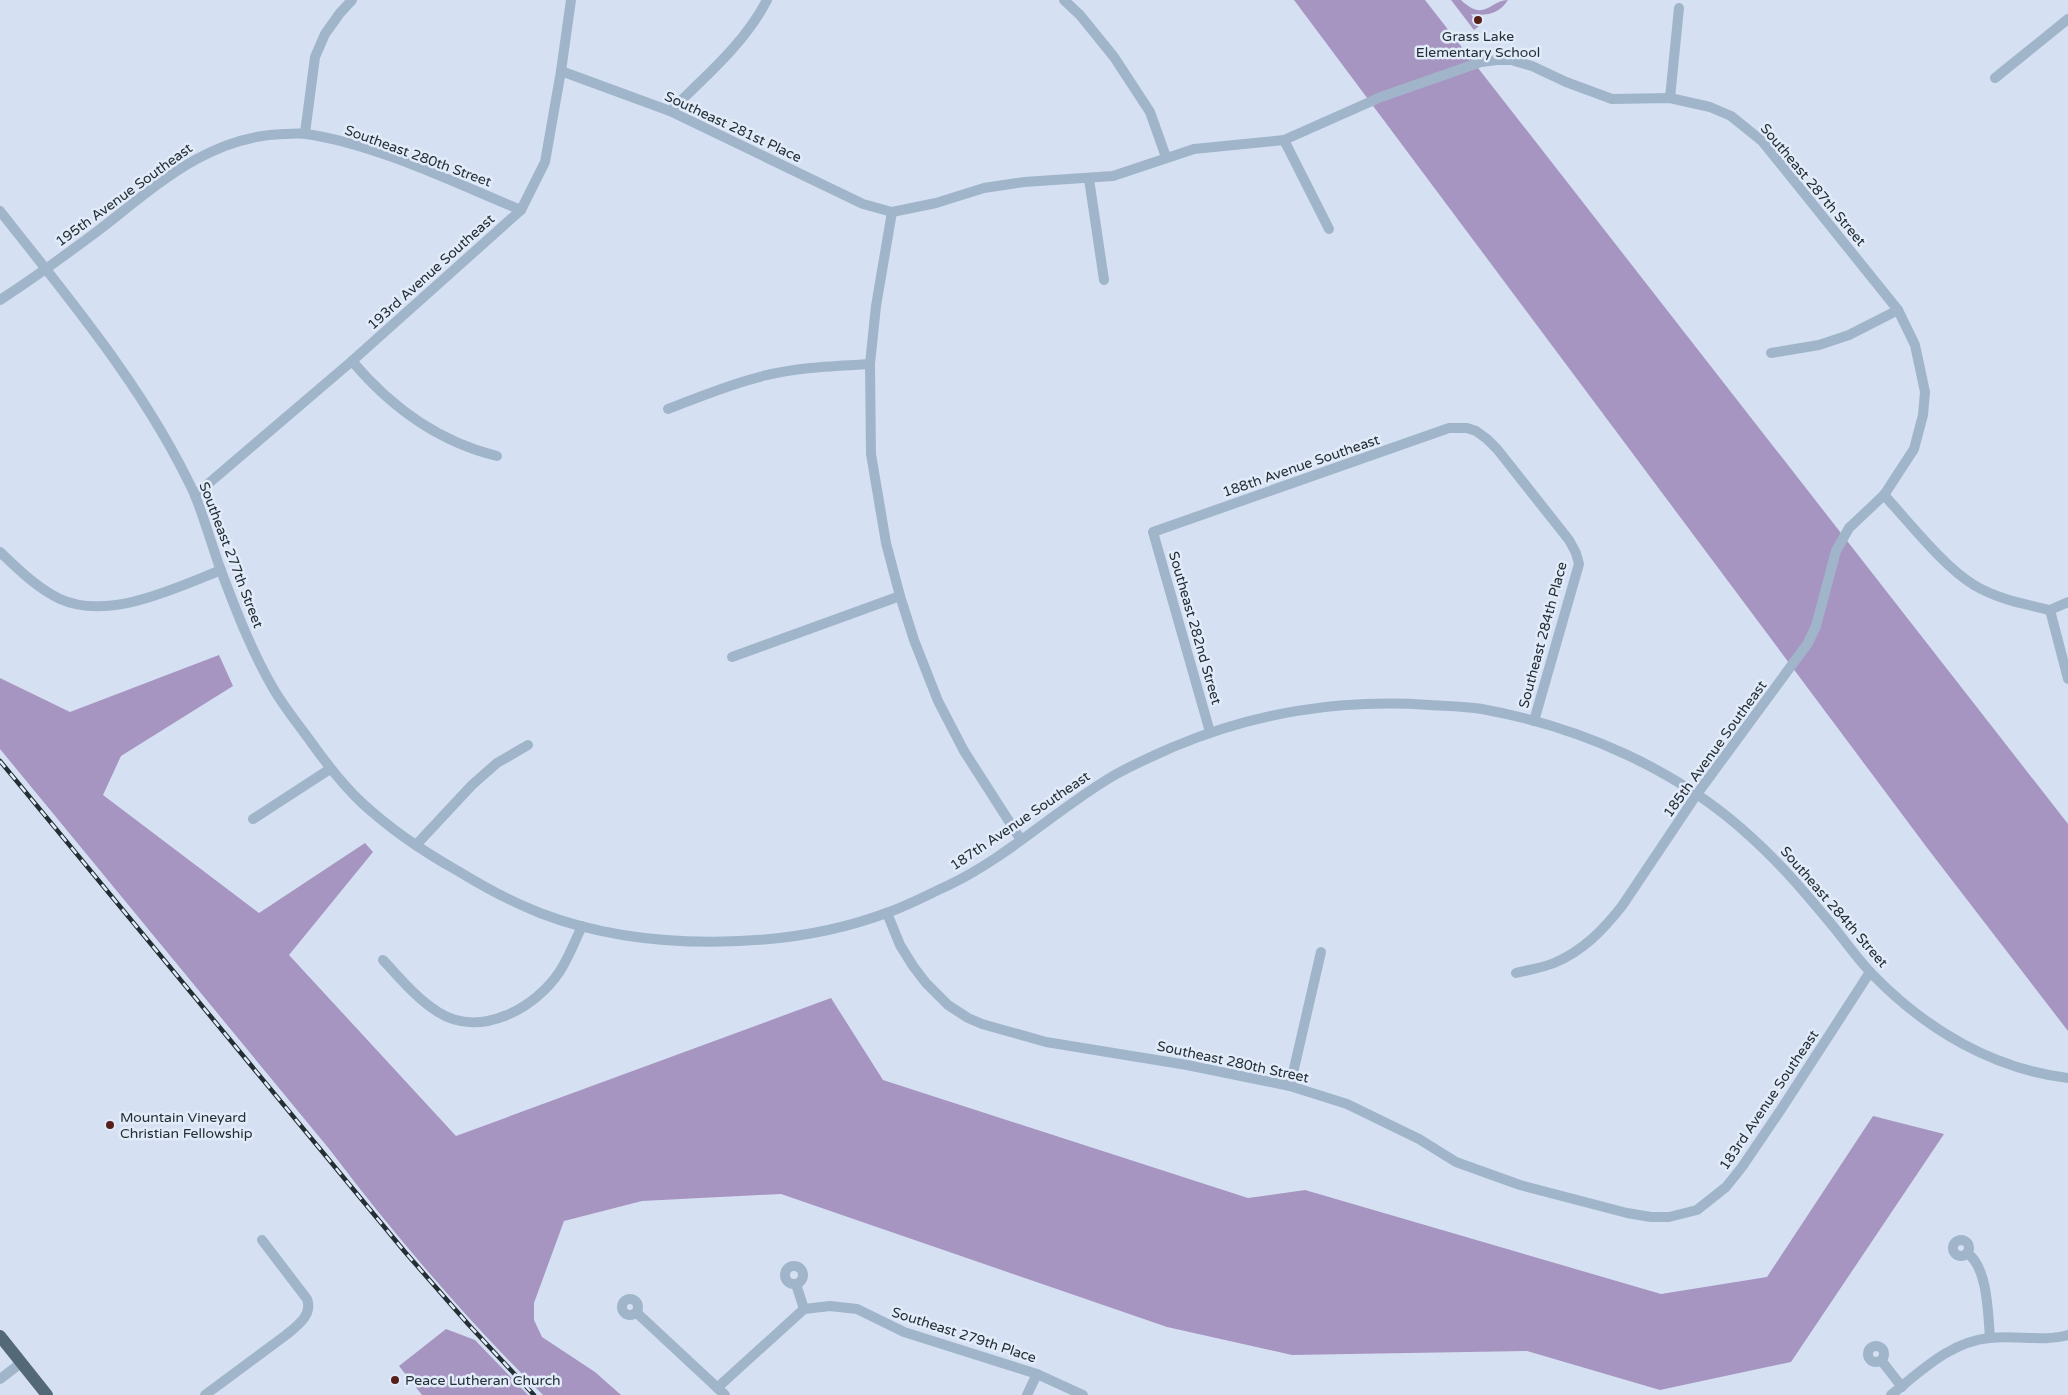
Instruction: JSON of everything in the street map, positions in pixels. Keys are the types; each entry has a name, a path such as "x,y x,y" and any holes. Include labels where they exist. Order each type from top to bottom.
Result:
{"main road":[{"path":"0,1336 47,1395"}],"street":[{"path":"305,134 315,57 326,34 340,13 352,0"},
{"name":"193rd Avenue Southeast","path":"195,495 352,361 521,210 545,162 561,71 570,0"},
{"path":"670,111 718,65 758,19 767,0"},
{"path":"1064,0 1080,15 1114,57 1150,112 1166,157"},
{"path":"1670,98 1678,8"},
{"path":"1995,78 2068,19"},
{"name":"Southeast 287th Street","path":"892,212 936,203 992,187 1024,182 1112,176 1194,149 1284,140 1382,97 1481,62 1511,60 1532,66 1566,82 1612,99 1670,98 1720,110 1743,124 1762,142 1898,310 1915,345 1925,392 1924,415 1914,449 1884,495"},
{"name":"Southeast 281st Place","path":"561,71 670,111 863,204 892,212"},
{"name":"195th Avenue Southeast","path":"0,300 46,270 172,174 205,153 245,138 274,134 305,134"},
{"name":"Southeast 280th Street","path":"305,134 347,143 382,155 521,210"},
{"path":"1284,140 1329,229"},
{"path":"1089,179 1104,280"},
{"name":"Southeast 277th Street","path":"0,211 111,356 148,410 195,495 221,570 256,655 272,686 330,769 361,802 416,845"},
{"path":"892,212 876,306 870,364 871,454 886,542 914,640 938,701 964,751 1021,840"},
{"path":"1771,353 1819,345 1849,335 1898,310"},
{"path":"352,361 368,380 406,414 433,431 472,450 497,456"},
{"path":"668,409 722,388 764,376 816,367 870,364"},
{"name":"188th Avenue Southeast","path":"1153,532 1450,428 1459,427"},
{"name":"Southeast 284th Place","path":"1459,427 1476,431 1497,449 1568,540 1576,553 1579,564 1534,722"},
{"path":"1884,495 1949,565 1974,585 1999,597 2050,610 2068,602"},
{"name":"185th Avenue Southeast","path":"1516,973 1553,964 1580,950 1622,906 1698,794 1808,643 1816,626 1832,564 1842,539 1854,524 1884,495"},
{"name":"Southeast 282nd Street","path":"1153,532 1210,732"},
{"path":"0,552 20,570 59,599 72,604 100,606 136,600 173,589 221,570"},
{"path":"732,657 900,596"},
{"path":"2050,610 2068,678"},
{"name":"187th Avenue Southeast","path":"416,845 479,884 539,913 582,926 636,937 694,942 757,940 822,931 887,913 956,882 988,864 1116,774 1210,732 1253,719 1318,706 1388,702 1477,708 1534,722"},
{"name":"Southeast 284th Street","path":"1534,722 1587,737 1640,761 1698,794 1753,838 1792,877 1870,972 1895,996 1942,1032 1975,1052 2012,1066 2050,1076 2068,1078"},
{"path":"416,845 472,785 497,762 528,745"},
{"path":"253,819 330,769"},
{"name":"Southeast 280th Street","path":"887,913 900,945 926,983 948,1005 968,1018 982,1024 1046,1042 1187,1065 1290,1086 1347,1104 1419,1140 1456,1162 1520,1185 1627,1213 1651,1217 1669,1217"},
{"path":"383,960 420,999 440,1013 454,1020 474,1022 494,1020 511,1014 547,988 560,972 582,926"},
{"path":"1290,1086 1321,952"},
{"name":"183rd Avenue Southeast","path":"1669,1217 1697,1210 1726,1187 1782,1108 1870,972"},
{"path":"205,1395 286,1335 308,1313 310,1306 308,1299 262,1240"},
{"path":"1968,1253 1973,1257 1981,1273 1990,1338"},
{"path":"717,1388 804,1309 796,1284"},
{"name":"Southeast 279th Place","path":"804,1309 830,1306 857,1310 904,1332 1037,1374 1083,1395"},
{"path":"637,1313 725,1395"},
{"path":"1890,1395 1929,1364 1971,1341 1990,1338 2049,1338 2068,1335"},
{"path":"1880,1360 1902,1387"},
{"path":"0,1379 21,1363"},
{"path":"1027,1395 1037,1374"}],"shaded area":[{"path":"1294,0 1425,0 2068,824 2068,1031 1928,849"},
{"path":"1451,0 1461,0 1469,7 1482,10 1496,3 1508,0 1501,8 1492,13 1482,15 1471,14 1479,26 1474,30"},
{"path":"219,655 233,686 121,756 103,795 259,913 365,843 373,852 289,955 456,1136 831,998 883,1080 1248,1198 1305,1190 1661,1294 1767,1277 1873,1116 1944,1134 1791,1362 1660,1390 1527,1351 1292,1355 1167,1327 781,1194 642,1201 564,1221 534,1303 534,1320 542,1337 595,1372 621,1395 543,1395 486,1337 406,1245 0,749 0,678 70,712"},
{"path":"446,1329 475,1340 528,1395 422,1395 399,1366"}],"railway":[{"path":"0,761 405,1252 534,1395"}],"place":[{"name":"Grass Lake Elementary School","path":"1478,20"},
{"name":"Mountain Vineyard Christian Fellowship","path":"110,1125"},
{"name":"Peace Lutheran Church","path":"395,1380"}]}
